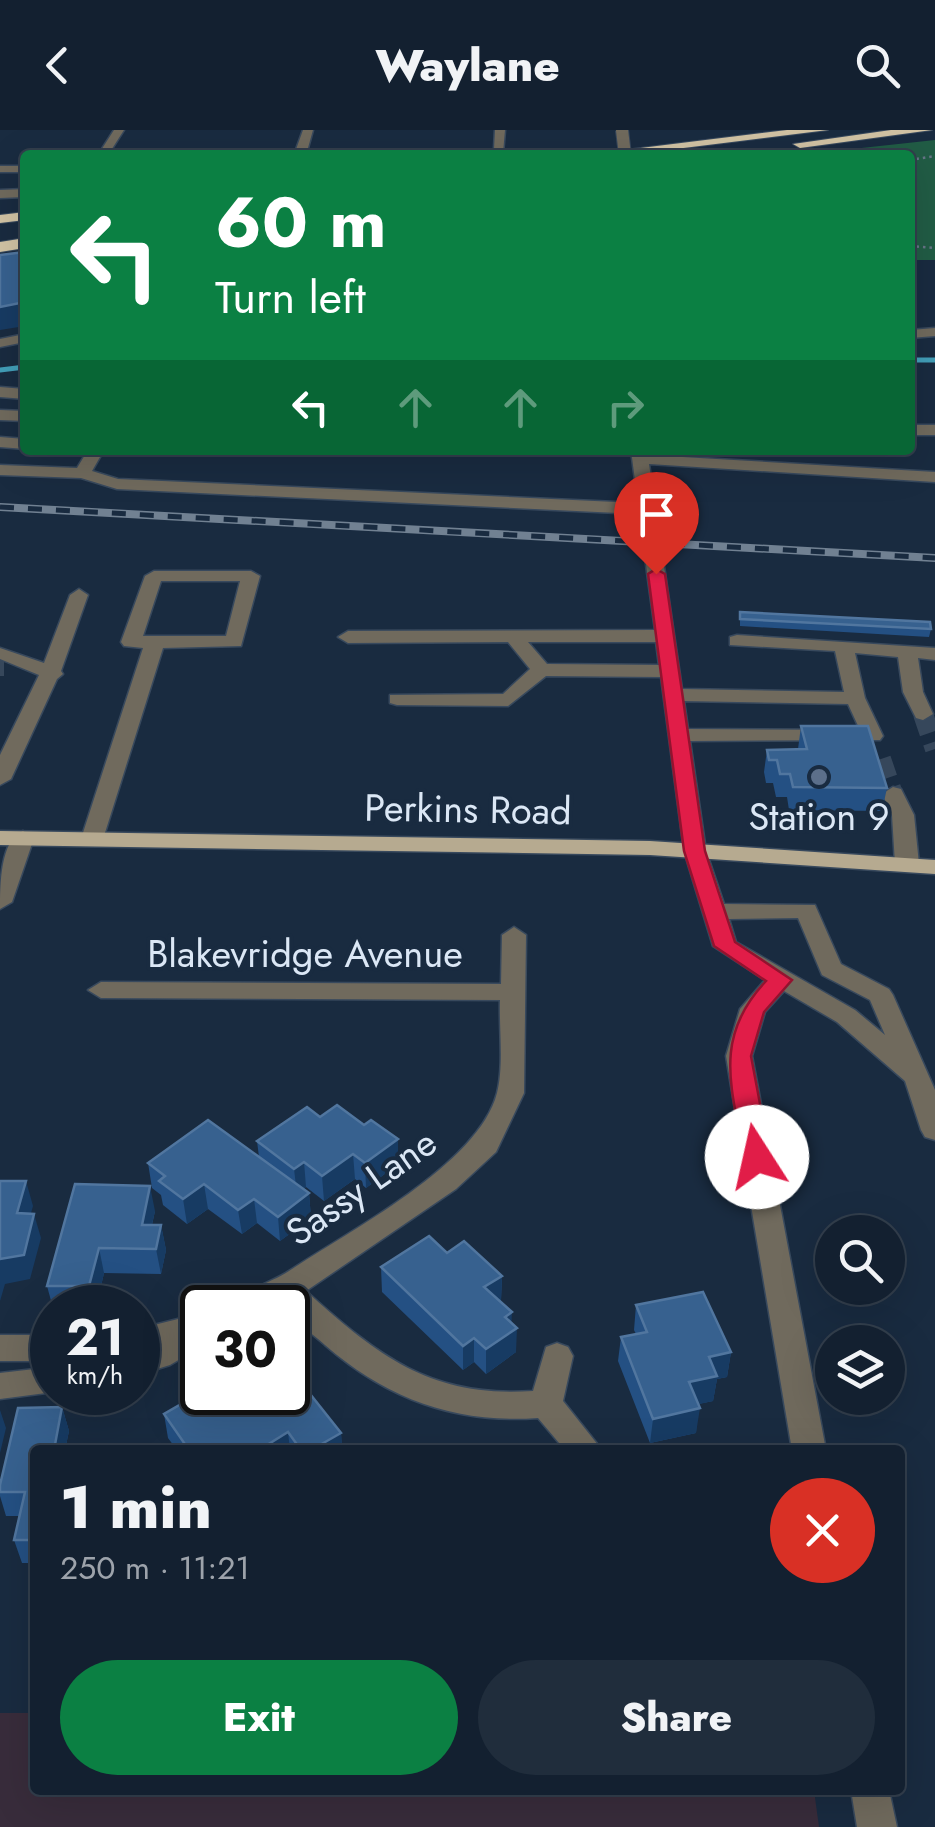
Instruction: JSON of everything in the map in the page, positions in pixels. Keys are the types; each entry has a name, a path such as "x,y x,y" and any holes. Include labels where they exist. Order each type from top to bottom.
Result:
{"highway":[{"path":"652,150 926,130"},
{"path":"731,150 824,136 935,134"}],"main road":[{"name":"Perkins Road","path":"12,838 518,844 935,866"}],"street":[{"path":"82,473 93,455"},
{"path":"640,455 694,851 725,946 846,1016 917,1076"},
{"path":"652,455 935,478"},
{"path":"715,460 752,455"},
{"path":"0,470 82,473 117,484 648,510"},
{"path":"154,576 251,576 234,642 154,642 131,642 154,576"},
{"path":"0,779 7,745 48,671 79,595"},
{"path":"348,637 666,636"},
{"path":"514,637 541,670"},
{"path":"92,839 154,642"},
{"path":"737,642 935,654"},
{"path":"844,646 854,698 881,759"},
{"path":"907,652 913,692 922,714"},
{"path":"2,655 48,671"},
{"path":"397,699 508,700 541,670 672,671"},
{"path":"674,695 854,698"},
{"path":"680,735 873,736"},
{"path":"893,794 903,815 908,864"},
{"path":"0,902 12,838"},
{"path":"717,912 807,910 831,969 880,995 917,1076 935,1130"},
{"name":"Sassy Lane","path":"291,1285 446,1181 486,1145 511,1092 514,935"},
{"path":"780,980 753,1009 739,1056 808,1445"},
{"name":"Blakevridge Avenue","path":"101,990 510,992"},
{"path":"310,1314 354,1354 435,1398 500,1410 546,1404"},
{"path":"0,1348 30,1348"},
{"path":"546,1404 557,1356"},
{"path":"0,1386 30,1383"},
{"path":"546,1404 581,1445"},
{"path":"871,1795 877,1827"}],"shaded area":[{"path":"0,1713 30,1713 30,1795 815,1795 819,1827 0,1827"}],"green space":[{"path":"935,140 935,260 915,260 915,150 843,150"}],"building":[{"path":"20,253 20,303 0,307 0,255"},
{"path":"740,612 930,622 931,629 740,619"},
{"path":"801,726 868,726 887,788 793,787 790,774 780,774 777,760 769,760 767,750 807,749"},
{"path":"337,1105 364,1125 371,1120 398,1139 365,1163 353,1154 322,1176 304,1162 294,1169 257,1141 307,1107 320,1117"},
{"path":"208,1120 309,1193 278,1217 254,1199 238,1210 204,1184 183,1199 159,1181 165,1176 148,1163"},
{"path":"0,1181 26,1181 17,1213 34,1214 24,1255 0,1259"},
{"path":"75,1184 150,1186 142,1225 161,1225 156,1249 99,1248 89,1285 47,1285"},
{"path":"429,1236 447,1253 464,1241 502,1276 484,1287 512,1312 505,1317 517,1328 486,1349 474,1338 463,1346 381,1267"},
{"path":"703,1292 731,1352 709,1357 717,1376 689,1382 700,1408 653,1419 621,1337 647,1332 636,1305"},
{"path":"310,1394 341,1433 320,1445 297,1445 288,1432 267,1445 186,1445 164,1414 180,1405 180,1415 310,1415"},
{"path":"18,1408 30,1408 30,1415 61,1415 55,1445 30,1445 30,1540 14,1540 25,1492 0,1492"}],"waterway":[{"path":"915,360 935,360"},
{"path":"0,370 20,368"}],"tunnel":[{"path":"923,714 935,749"},
{"path":"881,759 893,794"}],"railway":[{"path":"0,507 935,558"}],"place":[{"name":"Station 9","path":"819,777"}],"route":[{"path":"656,574 694,851 725,946 780,980 753,1009 739,1056 757,1157"}]}
